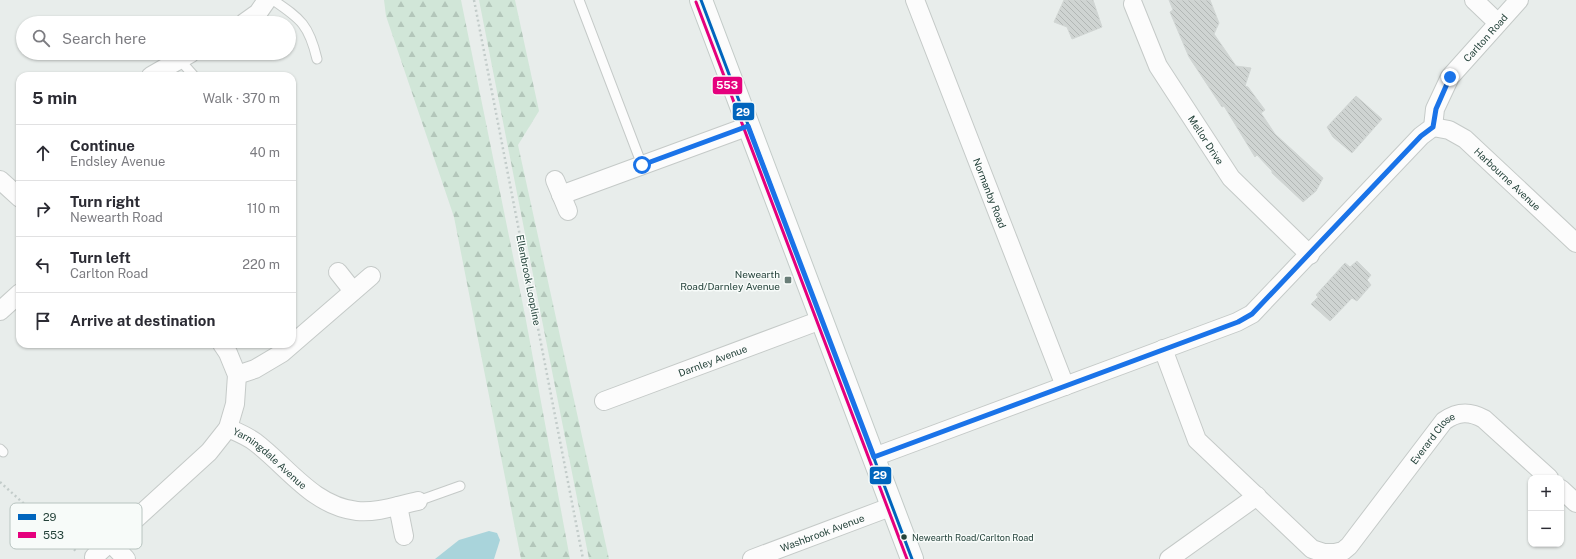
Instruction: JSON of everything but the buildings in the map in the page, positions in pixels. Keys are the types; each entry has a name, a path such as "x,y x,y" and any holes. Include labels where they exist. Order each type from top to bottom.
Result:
{"main road":[{"path":"701,0 912,559"}],"street":[{"path":"254,16 258,13 267,0"},
{"name":"Normanby Road","path":"915,0 1065,386"},
{"path":"1474,0 1498,23"},
{"name":"Carlton Road","path":"1433,127 1436,109 1450,77 1519,0"},
{"name":"Mellor Drive","path":"1133,4 1158,66 1230,178 1310,255"},
{"path":"158,72 178,60"},
{"path":"561,196 748,126"},
{"path":"874,457 1238,322 1252,314 1310,255 1421,136 1433,127"},
{"name":"Harbourne Avenue","path":"1433,127 1449,130 1465,139 1576,243"},
{"path":"338,272 354,291"},
{"path":"296,341 371,276"},
{"path":"0,311 16,297"},
{"name":"Darnley Avenue","path":"604,401 821,320"},
{"path":"225,348 237,375 235,404 228,428"},
{"path":"237,375 255,369 288,348"},
{"name":"Everard Close","path":"1163,350 1197,440 1312,549 1324,553 1334,556 1349,546 1444,421 1452,415 1464,412 1475,414 1484,419 1546,475"},
{"name":"Yarningdale Avenue","path":"142,513 209,452 228,428 254,442 309,491 325,501 358,511 375,510 418,501"},
{"path":"1564,492 1576,503"},
{"path":"1169,559 1257,496"},
{"path":"398,506 404,536"},
{"name":"Washbrook Avenue","path":"752,559 892,506"},
{"name":"Yarningdale Avenue","path":"87,556 98,549"},
{"path":"117,549 126,559"}],"lane":[{"path":"273,0 295,16"},
{"path":"579,0 642,165"},
{"path":"296,17 311,36 317,59"},
{"path":"187,60 192,72"},
{"path":"418,501 460,486"}],"path":[{"name":"Ellenbrook Loopline","path":"474,0 583,559"},
{"path":"0,482 25,503"},
{"path":"79,549 87,556"}],"green space":[{"path":"384,0 461,0 525,315 570,559 521,559 454,217 386,16"},
{"path":"479,0 515,0 539,111 518,145 609,559 589,559"}],"water":[{"path":"489,531 497,533 500,540 494,559 435,559 459,540"}],"transit line":[{"name":"29","path":"701,0 912,559"},
{"name":"553","path":"696,2 907,559"}],"place":[{"name":"Newearth Road/Darnley Avenue","path":"788,280"},
{"name":"Newearth Road/Carlton Road","path":"904,537"}],"route":[{"path":"642,165 748,126 874,457 1238,322 1252,314 1310,255 1421,136 1433,127 1436,109 1450,77"}]}
